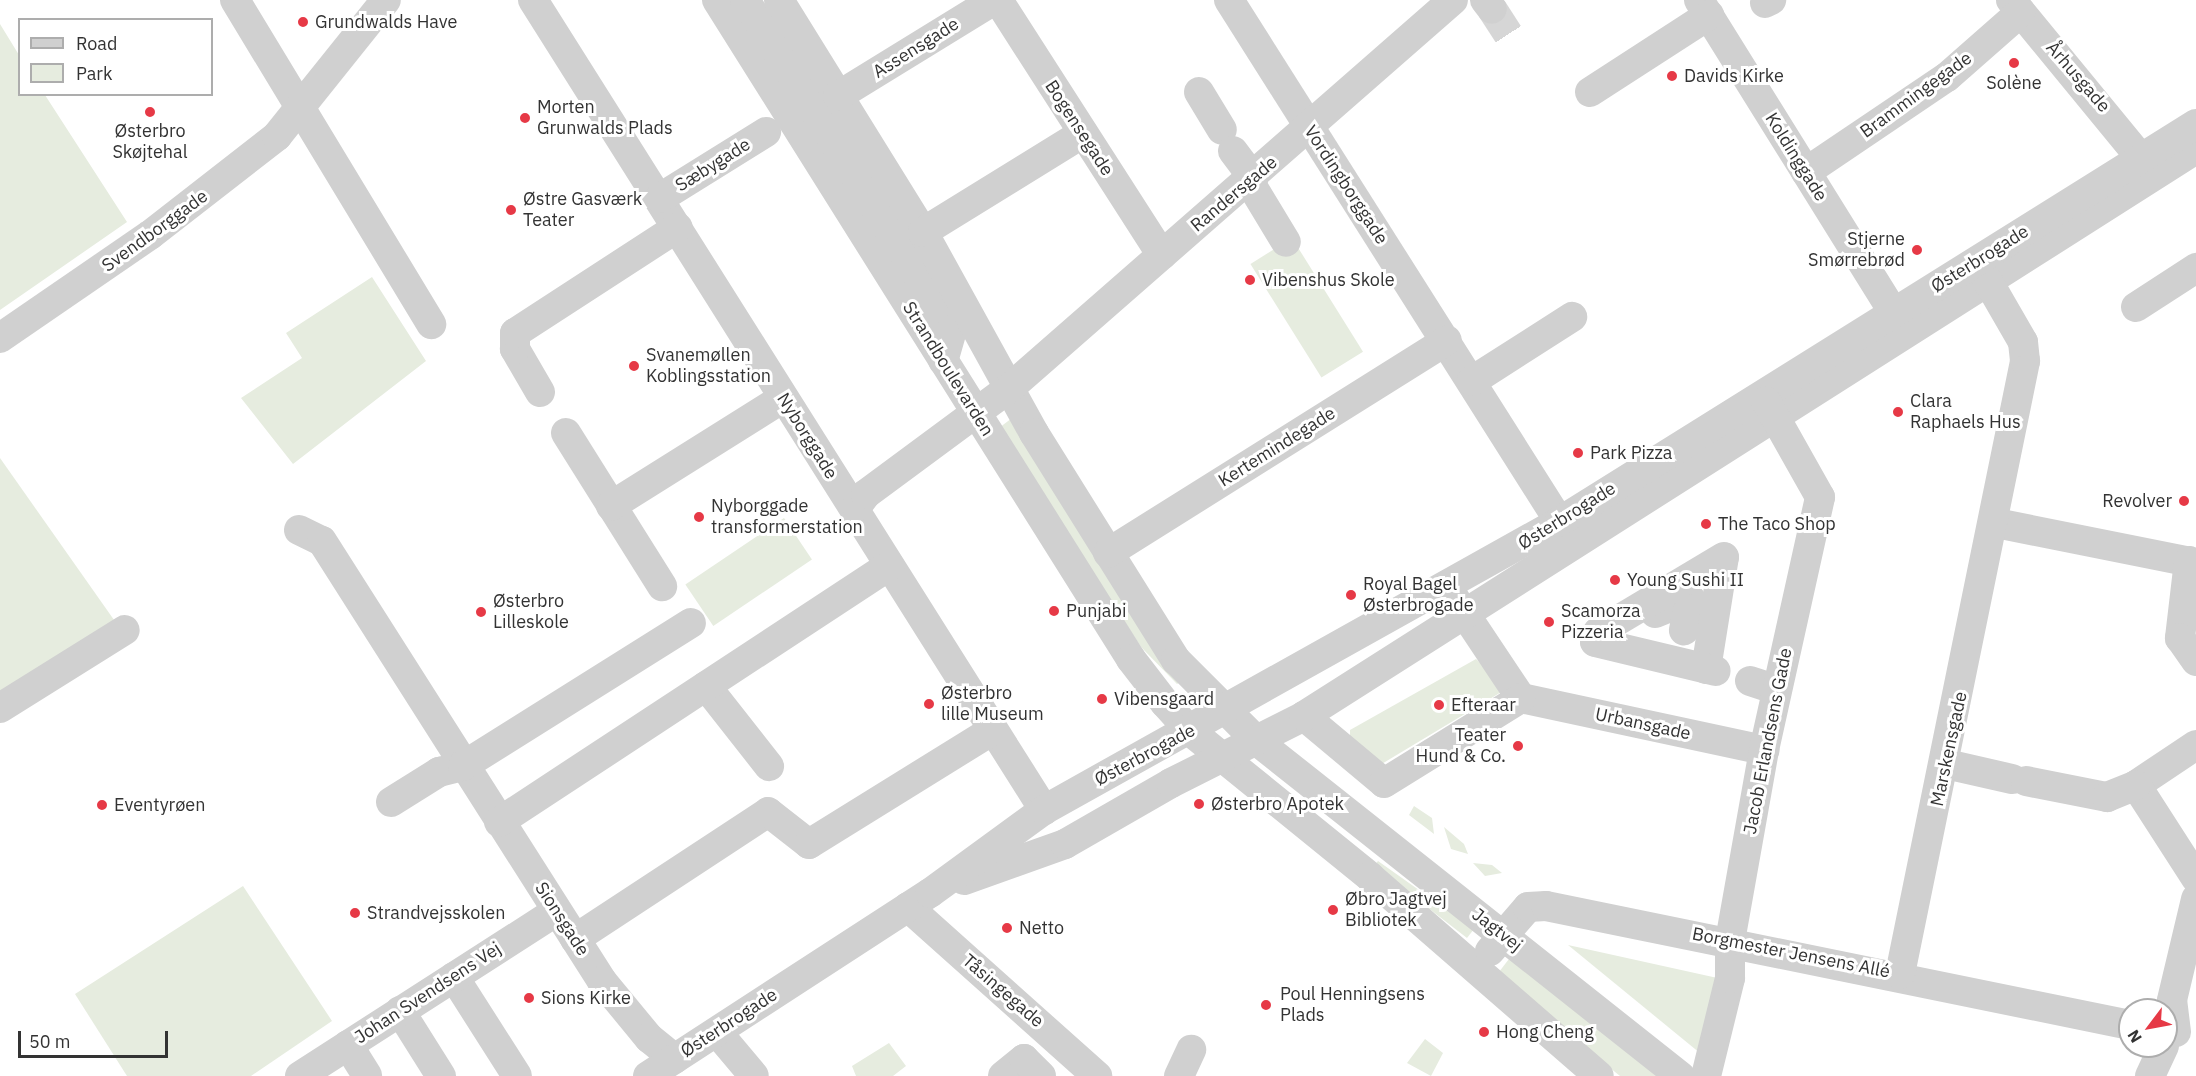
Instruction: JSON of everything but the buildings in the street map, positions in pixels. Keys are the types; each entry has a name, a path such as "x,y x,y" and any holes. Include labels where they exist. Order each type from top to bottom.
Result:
{"street":[{"path":"235,0 298,108 431,324"},
{"name":"Svendborggade","path":"0,339 227,179 277,136 386,0"},
{"name":"Nyborggade","path":"533,0 660,198 783,398 857,506 890,566 1044,810"},
{"name":"Strandboulevarden","path":"717,0 767,20 838,96 922,232 1012,386 1034,433 1176,660 1257,741"},
{"path":"745,0 767,20"},
{"name":"Assensgade","path":"838,96 996,0"},
{"name":"Bogensegade","path":"996,0 1162,255"},
{"name":"Vordingborggade","path":"1229,0 1447,340 1566,534"},
{"name":"Randersgade","path":"976,414 1012,386 1310,129 1453,0"},
{"name":"Århusgade","path":"2016,6 2141,158"},
{"name":"Brammingegade","path":"1806,172 1947,77 2016,6"},
{"path":"1590,92 1704,8"},
{"name":"Koldinggade","path":"1704,8 1900,324"},
{"name":"Strandboulevarden","path":"767,20 943,361 1131,659 1190,731"},
{"path":"1199,92 1286,242"},
{"name":"Østerbrogade","path":"919,900 1065,844 1222,757 1304,716 1465,613 1566,534 1982,271 2141,158 2196,124"},
{"name":"Sæbygade","path":"660,198 766,132"},
{"path":"922,232 1083,133"},
{"name":"Østerbrogade","path":"1982,271 2196,149"},
{"path":"540,392 515,349 515,333 678,227"},
{"path":"2136,307 2196,268"},
{"name":"Marskensgade","path":"1900,975 1996,524 2025,361 2022,342 1982,271"},
{"path":"1472,381 1572,317"},
{"name":"Kertemindegade","path":"1108,553 1447,340"},
{"path":"611,506 783,398"},
{"name":"Jacob Erlandsens Gade","path":"1706,1076 1730,978 1730,941 1764,750 1763,686 1820,497 1768,405"},
{"path":"857,506 866,494 976,414"},
{"path":"566,433 662,586"},
{"path":"1996,524 2193,562 2180,638 2196,662"},
{"name":"Sionsgade","path":"309,532 575,939 649,1038 675,1059"},
{"name":"Østerbrogade","path":"648,1076 919,900 1044,810 1226,712 1447,588 1566,534"},
{"path":"1724,557 1711,670 1638,653 1595,642 1598,632 1724,557"},
{"path":"499,822 890,566"},
{"path":"1304,716 1384,783 1521,698 1447,588"},
{"path":"1638,653 1637,633 1647,616 1690,599 1684,630"},
{"path":"391,802 439,772 463,766 691,622"},
{"path":"0,708 126,630"},
{"path":"706,686 769,766"},
{"name":"Urbansgade","path":"1521,698 1764,750"},
{"path":"575,939 768,812 809,844 993,730"},
{"path":"1190,731 1477,967 1599,1076"},
{"name":"Jagtvej","path":"1257,741 1680,1076"},
{"path":"1946,764 2107,797 2136,785 2196,745"},
{"path":"2136,785 2196,878"},
{"path":"2172,998 2196,899"},
{"name":"Tåsingegade","path":"919,900 1097,1076"},
{"name":"Borgmester Jensens Allé","path":"1477,967 1528,907 1546,906 1900,975 2118,1022"},
{"name":"Johan Svendsens Vej","path":"300,1076 556,911"},
{"path":"454,977 517,1076"},
{"path":"400,1011 441,1076"},
{"path":"717,1032 754,1076"},
{"path":"348,1045 367,1076"},
{"path":"2150,1076 2162,1058"},
{"path":"1003,1076 1024,1059 1041,1076"}],"green space":[{"path":"0,24 18,53 18,96 46,96 127,222 0,310"},
{"path":"1292,238 1363,352 1321,378 1250,264"},
{"path":"372,277 426,361 293,464 241,398 302,358 286,333"},
{"path":"1012,418 1182,681 1177,684 1141,647 999,428"},
{"path":"0,458 119,627 0,703"},
{"path":"784,518 812,559 713,626 685,585"},
{"path":"1476,659 1508,688 1380,765 1350,740 1350,730"},
{"path":"1414,806 1432,818 1434,834 1409,815"},
{"path":"1444,827 1464,844 1468,854 1451,849"},
{"path":"1378,861 1474,929 1467,938 1374,866"},
{"path":"1473,863 1492,865 1502,873 1485,876"},
{"path":"243,886 332,1021 251,1076 127,1076 75,994"},
{"path":"1568,945 1722,979 1706,1058"},
{"path":"1512,955 1660,1076 1620,1076 1534,1006 1499,972"},
{"path":"1425,1039 1443,1053 1431,1076 1407,1063"},
{"path":"889,1043 906,1066 893,1076 856,1076 852,1066"}],"tunnel":[{"path":"1492,9 1514,43"}],"place":[{"name":"Grundwalds Have","path":"303,22"},
{"name":"Solène","path":"2014,63"},
{"name":"Davids Kirke","path":"1672,76"},
{"name":"Østerbro Skøjtehal","path":"150,112"},
{"name":"Morten Grunwalds Plads","path":"525,118"},
{"name":"Østre Gasværk Teater","path":"511,210"},
{"name":"Stjerne Smørrebrød","path":"1917,250"},
{"name":"Vibenshus Skole","path":"1250,280"},
{"name":"Svanemøllen Koblingsstation","path":"634,366"},
{"name":"Clara Raphaels Hus","path":"1898,412"},
{"name":"Park Pizza","path":"1578,453"},
{"name":"Revolver","path":"2184,501"},
{"name":"Nyborggade transformerstation","path":"699,517"},
{"name":"The Taco Shop","path":"1706,524"},
{"name":"Young Sushi II","path":"1615,580"},
{"name":"Royal Bagel Østerbrogade","path":"1351,595"},
{"name":"Punjabi","path":"1054,611"},
{"name":"Østerbro Lilleskole","path":"481,612"},
{"name":"Scamorza Pizzeria","path":"1549,622"},
{"name":"Vibensgaard","path":"1102,699"},
{"name":"Østerbro lille Museum","path":"929,704"},
{"name":"Efteraar","path":"1439,705"},
{"name":"Teater Hund & Co.","path":"1518,746"},
{"name":"Østerbro Apotek","path":"1199,804"},
{"name":"Eventyrøen","path":"102,805"},
{"name":"Øbro Jagtvej Bibliotek","path":"1333,910"},
{"name":"Strandvejsskolen","path":"355,913"},
{"name":"Netto","path":"1007,928"},
{"name":"Sions Kirke","path":"529,998"},
{"name":"Poul Henningsens Plads","path":"1266,1005"},
{"name":"Hong Cheng","path":"1484,1032"}]}
